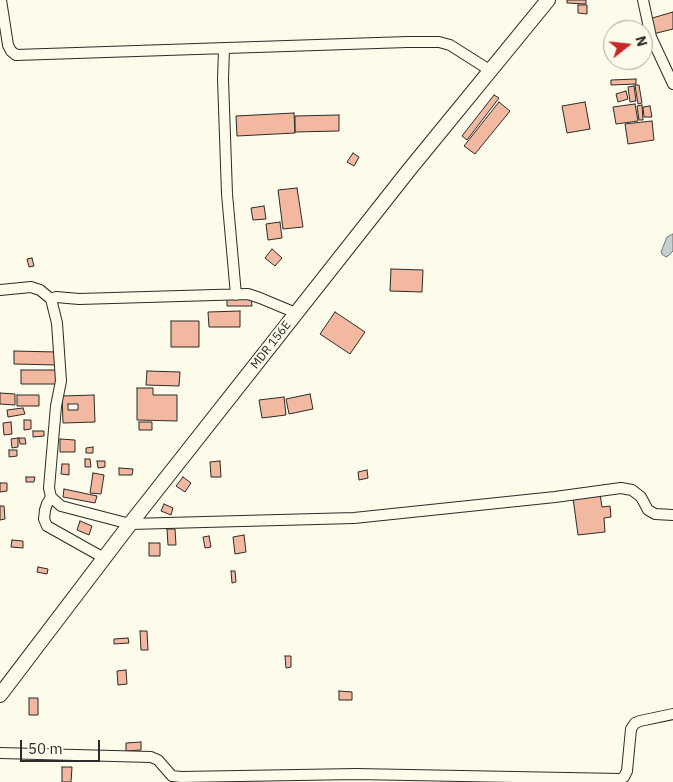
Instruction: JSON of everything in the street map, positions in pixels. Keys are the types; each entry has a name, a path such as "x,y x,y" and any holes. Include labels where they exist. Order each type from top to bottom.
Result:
{"main road":[{"name":"MDR 156E","path":"0,696 130,524 296,313 409,170 548,0"}],"street":[{"path":"1,0 8,44 11,51 16,55 439,42 450,45 491,71"},
{"path":"643,0 651,37 673,84"},
{"path":"224,49 223,79 227,194 236,295"},
{"path":"0,290 31,287 40,290 51,299 57,323 61,381 56,406 48,488 51,497 61,506 130,524 354,518 622,488 632,490 641,497 648,510 655,514 673,515"},
{"path":"51,299 56,297 248,294 296,313"},
{"path":"51,497 45,510 44,519 47,526 104,558"},
{"path":"0,753 151,757 158,760 172,776 181,777 356,774 624,780 627,771 631,729 634,724 673,714"}],"shaded area":[{"path":"673,234 673,251 666,257 661,252 667,237"}],"building":[{"path":"567,0 586,0 586,4 567,3"},
{"path":"578,5 587,5 587,14 578,13"},
{"path":"673,12 673,29 653,34 653,20 649,19"},
{"path":"636,79 636,84 611,85 611,80"},
{"path":"635,85 639,85 642,103 638,104"},
{"path":"634,86 636,101 630,102 628,87"},
{"path":"626,91 628,99 618,102 616,94"},
{"path":"494,95 499,98 467,140 462,136"},
{"path":"499,102 510,111 475,154 464,146"},
{"path":"585,102 590,129 567,133 562,106"},
{"path":"635,104 638,121 616,124 613,107"},
{"path":"642,105 643,120 639,120 637,106"},
{"path":"650,106 652,117 644,117 643,107"},
{"path":"294,113 295,133 237,136 236,116"},
{"path":"339,115 339,131 295,132 295,116"},
{"path":"652,121 654,140 628,144 625,124"},
{"path":"353,153 359,157 354,166 347,162"},
{"path":"297,188 303,227 283,229 278,190"},
{"path":"264,206 266,219 253,220 251,208"},
{"path":"280,222 282,238 268,240 266,224"},
{"path":"272,249 282,258 275,266 265,258"},
{"path":"32,258 34,266 29,267 27,259"},
{"path":"391,269 423,270 422,292 390,291"},
{"path":"227,297 251,297 252,306 227,306"},
{"path":"240,311 240,327 209,327 208,312"},
{"path":"335,312 365,332 350,354 320,334"},
{"path":"171,321 199,321 199,347 171,347"},
{"path":"14,351 57,352 57,365 14,364"},
{"path":"21,370 58,370 58,384 21,384"},
{"path":"147,371 180,372 179,386 146,385"},
{"path":"137,388 153,388 153,395 177,395 177,421 137,420"},
{"path":"0,393 15,394 15,405 0,404"},
{"path":"310,394 313,409 289,414 286,399"},
{"path":"17,395 39,395 39,406 17,406"},
{"path":"94,395 95,422 63,423 62,396","holes":["68,404 78,404 78,410 68,410"]},
{"path":"284,397 286,415 262,418 259,400"},
{"path":"23,408 25,414 8,417 7,410"},
{"path":"24,420 31,420 31,429 24,430"},
{"path":"11,422 12,434 4,435 3,423"},
{"path":"139,422 152,422 152,430 139,430"},
{"path":"33,431 44,431 44,436 33,437"},
{"path":"18,438 18,447 12,448 11,439"},
{"path":"19,438 25,438 26,444 20,444"},
{"path":"60,439 75,440 75,452 60,452"},
{"path":"93,447 93,453 86,453 86,448"},
{"path":"9,450 17,450 17,456 9,457"},
{"path":"85,459 90,459 91,467 85,467"},
{"path":"97,461 105,461 105,467 98,468"},
{"path":"220,461 221,477 211,477 210,462"},
{"path":"62,464 69,464 69,475 61,474"},
{"path":"119,468 133,469 132,475 119,475"},
{"path":"367,470 368,478 359,480 358,472"},
{"path":"93,473 104,475 101,494 90,493"},
{"path":"26,477 35,477 34,482 26,482"},
{"path":"183,477 191,483 185,492 176,486"},
{"path":"0,483 7,483 7,491 0,492"},
{"path":"64,489 97,496 95,503 63,497"},
{"path":"600,494 602,507 610,506 611,517 604,518 605,532 578,535 573,498"},
{"path":"164,504 173,508 171,515 161,511"},
{"path":"0,506 4,506 5,519 0,520"},
{"path":"80,521 92,526 89,535 77,530"},
{"path":"167,529 175,529 176,545 168,545"},
{"path":"244,535 246,552 235,554 233,537"},
{"path":"209,536 211,547 205,548 203,537"},
{"path":"12,540 23,541 23,548 11,547"},
{"path":"149,543 160,543 160,556 149,556"},
{"path":"38,567 48,569 47,574 37,572"},
{"path":"231,571 235,571 236,582 232,583"},
{"path":"140,631 147,631 148,650 141,650"},
{"path":"128,638 129,643 114,644 114,639"},
{"path":"285,656 291,656 291,667 286,668"},
{"path":"126,670 127,684 118,685 117,671"},
{"path":"339,691 352,692 352,700 339,700"},
{"path":"29,698 38,698 38,715 29,715"},
{"path":"141,742 141,750 126,751 126,743"},
{"path":"62,767 72,767 71,782 62,782"}]}
